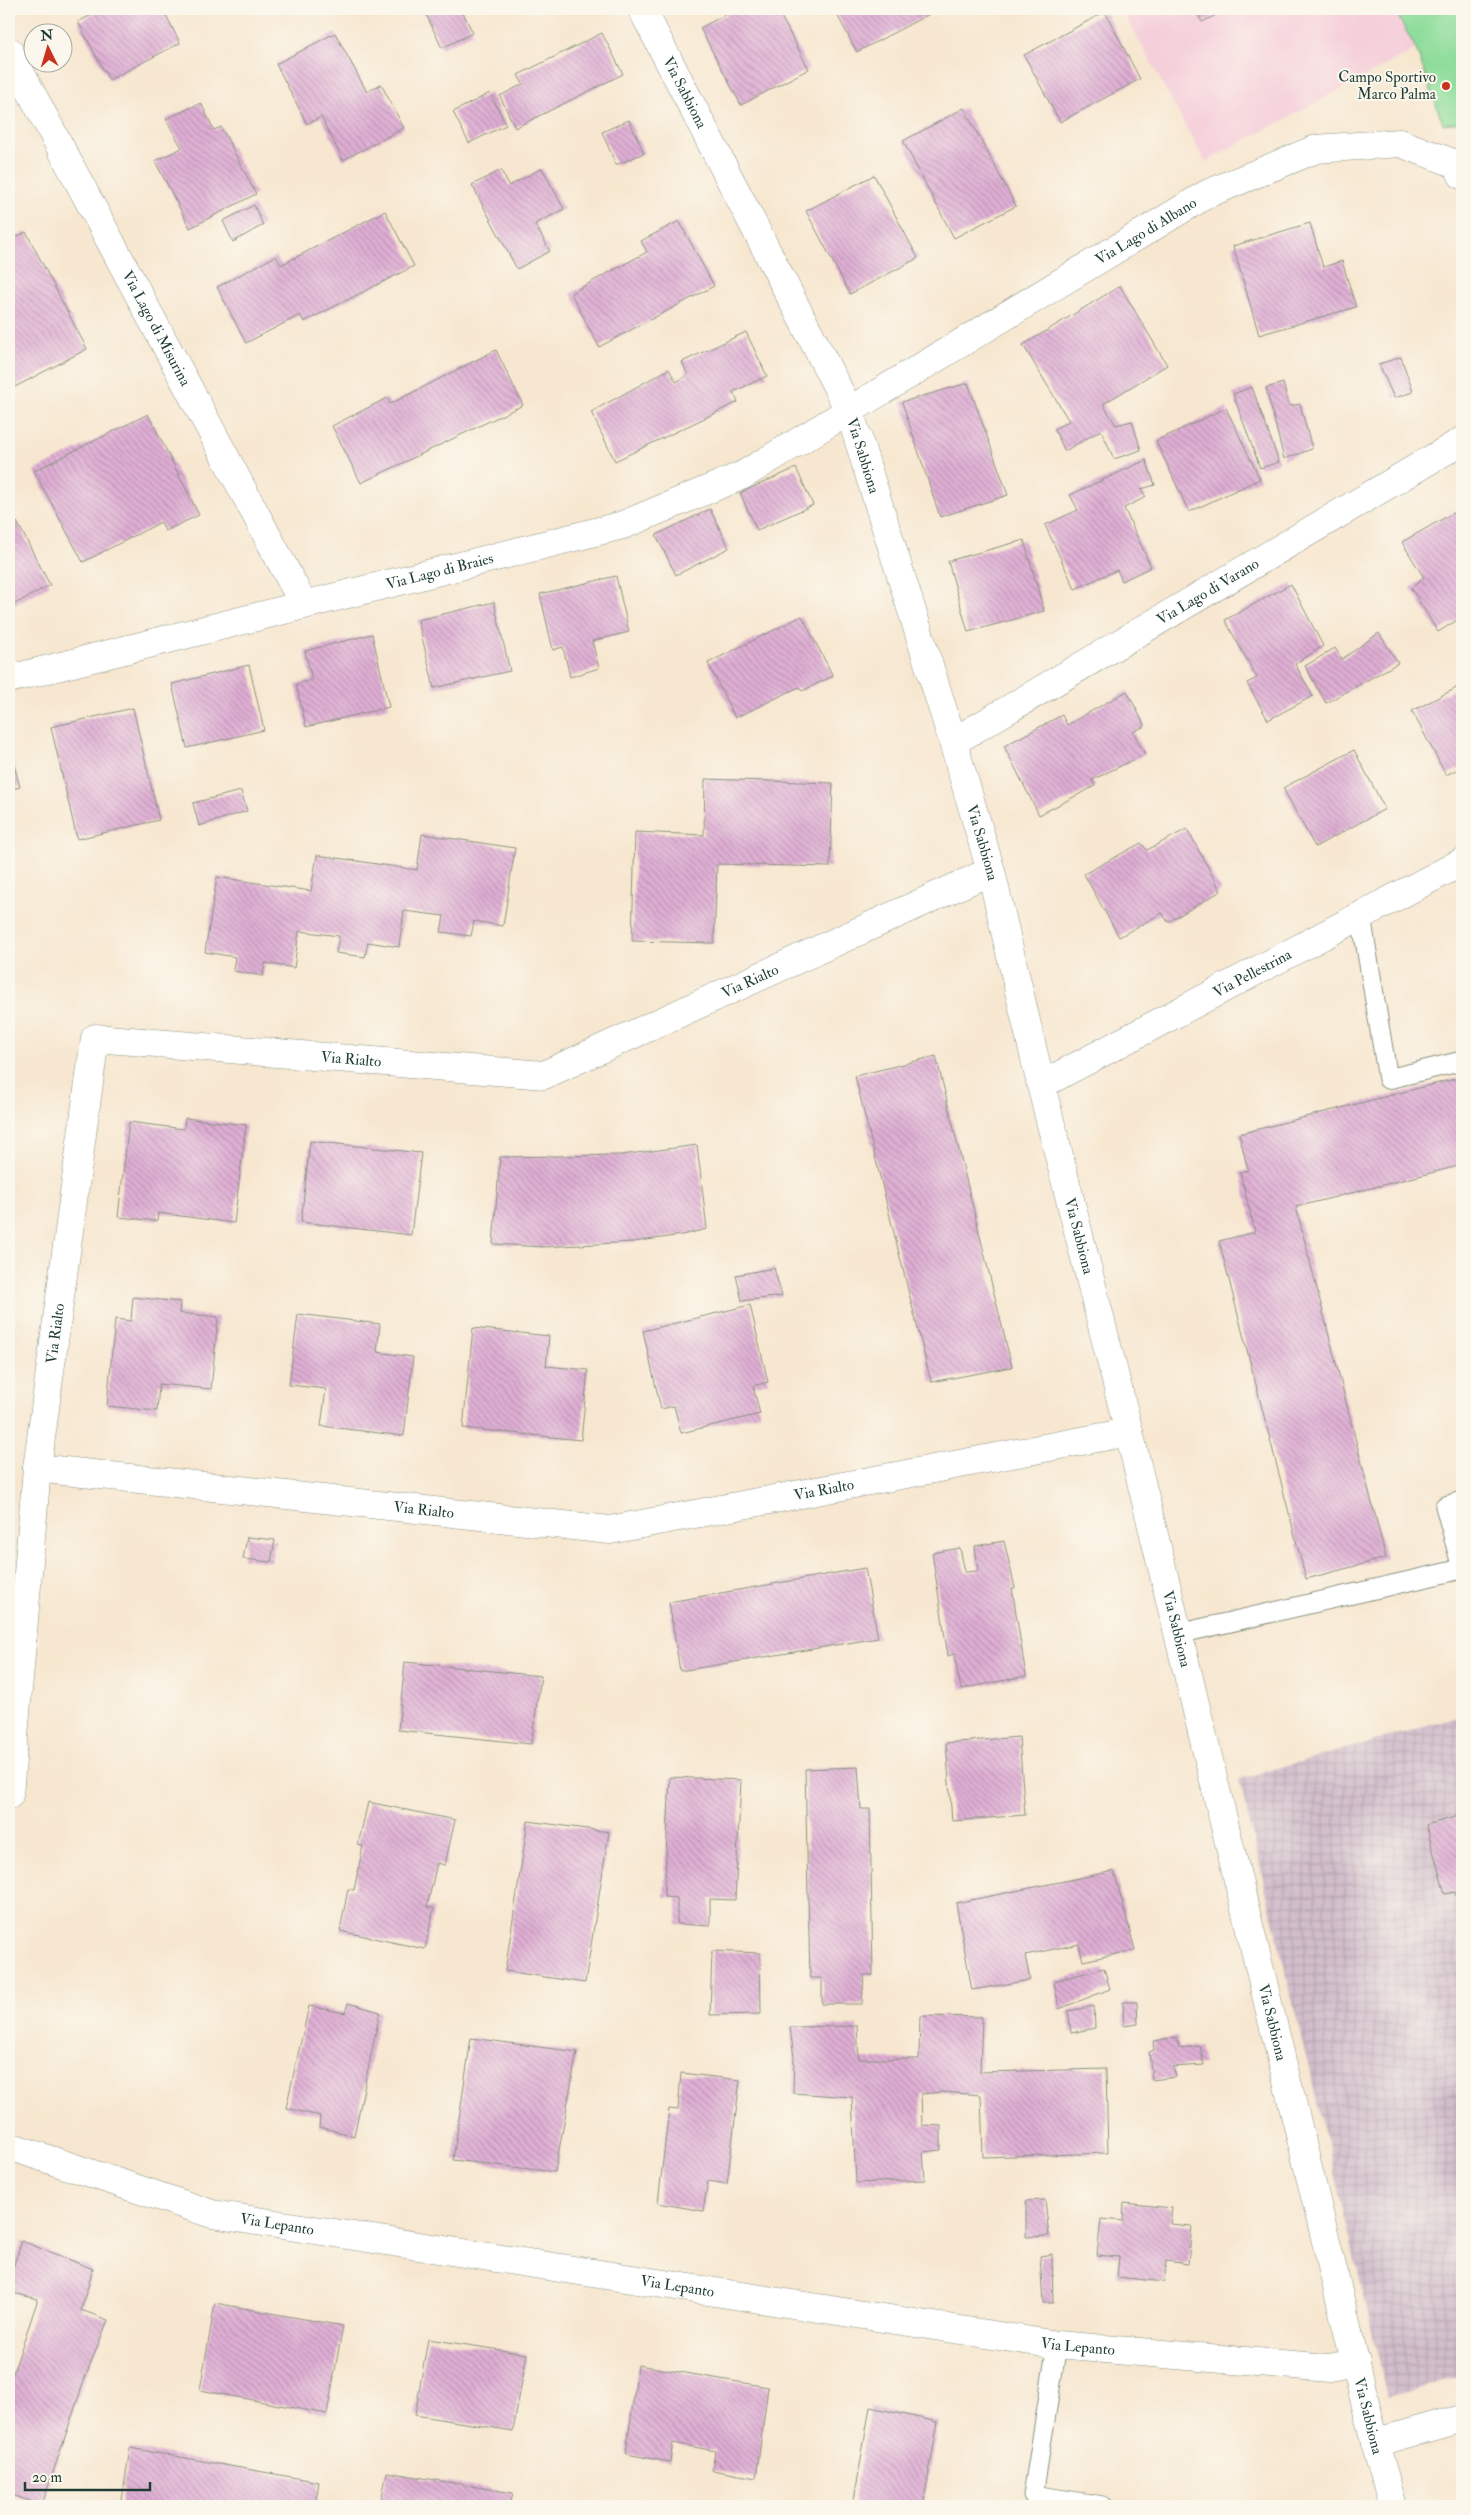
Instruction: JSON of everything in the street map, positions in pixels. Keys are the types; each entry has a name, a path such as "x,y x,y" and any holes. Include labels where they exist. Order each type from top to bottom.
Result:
{"street":[{"name":"Via Sabbiona","path":"642,9 849,410 953,742 991,871 1041,1084 1129,1432 1375,2443 1393,2506"},
{"name":"Via Lago di Misurina","path":"9,50 304,605"},
{"name":"Via Lago di Albano","path":"849,410 1207,194 1316,149 1400,143 1456,164 1462,175"},
{"name":"Via Lago di Braies","path":"9,679 623,525 743,474 849,410"},
{"name":"Via Lago di Varano","path":"953,742 1462,441"},
{"name":"Via Pellestrina","path":"1041,1084 1462,862"},
{"name":"Via Rialto","path":"991,871 544,1075 94,1038 37,1468 610,1530 1129,1432"},
{"path":"9,1795 37,1468"},
{"name":"Via Lepanto","path":"9,2146 212,2214 1057,2346 1330,2368 1356,2363"},
{"path":"1375,2443 1462,2418"}],"lane":[{"path":"1361,916 1388,1079 1462,1061"},
{"path":"1178,1634 1462,1569 1445,1506 1462,1501"},
{"path":"1057,2346 1033,2495 1103,2506"}],"shaded area":[{"path":"1122,9 1394,9 1416,49 1205,162"},
{"path":"1462,1716 1462,2376 1388,2397 1239,1779"}],"green space":[{"name":"Campo Sportivo Marco Palma","path":"1394,9 1462,9 1462,122 1443,124 1416,49"}],"building":[{"path":"103,9 163,9 180,43 109,80 78,22"},
{"path":"437,9 461,9 473,33 442,48 426,14"},
{"path":"736,9 777,9 809,69 741,105 700,28"},
{"path":"834,9 931,9 933,12 857,52"},
{"path":"1195,9 1228,9 1202,22"},
{"path":"1105,12 1140,79 1060,122 1024,55"},
{"path":"335,33 367,92 381,84 404,128 343,160 321,117 307,124 276,64"},
{"path":"602,33 623,74 515,128 500,96 523,84 518,75"},
{"path":"490,93 506,125 469,143 453,112"},
{"path":"201,103 214,130 221,127 256,194 190,228 155,161 182,148 166,119"},
{"path":"964,108 1016,206 954,238 903,141"},
{"path":"629,120 644,153 616,165 602,132"},
{"path":"542,168 564,209 535,224 550,251 517,269 472,185 501,170 509,186"},
{"path":"874,175 918,258 850,294 806,211"},
{"path":"254,205 263,225 233,242 223,221"},
{"path":"385,211 414,266 304,322 300,315 246,343 217,287 276,256 281,265"},
{"path":"679,221 714,286 599,347 571,293 647,252 641,241"},
{"path":"1310,223 1323,267 1342,261 1356,307 1259,335 1233,246"},
{"path":"26,232 87,349 13,388 9,381 9,241"},
{"path":"1120,286 1167,365 1103,404 1116,425 1132,421 1141,450 1114,459 1101,430 1065,451 1054,429 1069,421 1023,345"},
{"path":"746,332 767,376 733,392 738,402 615,461 591,412 669,369 676,382 688,375 682,362"},
{"path":"496,350 523,405 361,483 332,426 387,398 390,404"},
{"path":"1401,357 1413,392 1394,398 1379,364"},
{"path":"968,383 1008,495 940,517 902,402"},
{"path":"1283,383 1289,406 1300,404 1312,449 1284,459 1266,388"},
{"path":"1252,387 1279,462 1260,468 1233,394"},
{"path":"1226,408 1260,479 1189,512 1156,441"},
{"path":"148,414 199,515 165,531 161,522 83,562 34,471"},
{"path":"1146,460 1155,485 1141,489 1146,497 1124,508 1151,567 1122,581 1117,570 1075,589 1045,525 1078,510 1070,495"},
{"path":"796,468 813,505 757,530 740,493"},
{"path":"1462,508 1462,617 1438,632 1411,588 1424,578 1402,542"},
{"path":"710,509 729,548 676,575 656,535"},
{"path":"17,522 50,585 13,605 9,598 9,526"},
{"path":"1024,540 1044,611 968,632 948,561"},
{"path":"616,576 629,632 592,641 599,668 570,677 563,647 553,650 540,594"},
{"path":"1291,584 1323,646 1295,664 1313,696 1268,720 1247,683 1257,678 1225,620"},
{"path":"494,602 510,671 434,688 418,620"},
{"path":"802,616 833,676 802,691 799,687 735,718 708,663"},
{"path":"1379,633 1398,663 1326,703 1305,666 1335,648 1342,659"},
{"path":"372,634 389,707 306,727 296,684 312,680 305,651"},
{"path":"249,665 264,730 187,748 172,684"},
{"path":"1462,685 1462,767 1446,775 1412,711"},
{"path":"1127,691 1145,726 1133,732 1145,754 1092,780 1095,786 1039,815 1004,746 1062,715 1067,725"},
{"path":"133,708 159,820 77,839 51,727"},
{"path":"9,747 20,787 9,790"},
{"path":"1354,750 1385,809 1315,847 1283,788"},
{"path":"705,779 833,783 830,867 717,864 714,943 632,941 635,832 704,835"},
{"path":"241,791 247,811 199,826 193,803"},
{"path":"1187,829 1221,891 1168,922 1162,913 1119,937 1084,874 1141,843 1147,850"},
{"path":"422,834 515,848 503,926 474,921 471,936 441,932 444,916 404,911 399,947 368,942 365,957 336,953 339,936 299,931 294,968 265,963 263,976 233,971 235,957 205,952 217,877 311,891 317,855 417,870"},
{"path":"936,1056 1012,1367 931,1382 855,1076"},
{"path":"1462,1077 1462,1165 1296,1207 1386,1558 1306,1579 1219,1241 1255,1232 1240,1172 1248,1170 1239,1134"},
{"path":"185,1118 246,1125 234,1223 158,1213 157,1221 118,1217 129,1122 184,1129"},
{"path":"310,1141 421,1153 411,1235 301,1222"},
{"path":"697,1145 707,1229 682,1235 633,1242 544,1247 493,1244 500,1157 621,1155"},
{"path":"774,1268 782,1296 742,1301 736,1275"},
{"path":"133,1297 180,1302 179,1313 218,1317 211,1389 159,1384 157,1411 107,1406 115,1319 131,1321"},
{"path":"750,1305 768,1382 753,1386 760,1414 681,1433 674,1406 661,1409 643,1331"},
{"path":"298,1314 380,1324 377,1352 413,1357 404,1436 321,1426 326,1389 289,1385"},
{"path":"473,1328 549,1336 546,1366 588,1370 581,1440 463,1428"},
{"path":"247,1537 275,1540 271,1562 243,1559"},
{"path":"1004,1541 1015,1588 1012,1588 1026,1676 961,1689 954,1654 948,1656 932,1553 960,1548 965,1572 978,1571 975,1546"},
{"path":"865,1568 878,1638 680,1671 669,1602"},
{"path":"405,1662 541,1676 531,1744 398,1730"},
{"path":"1019,1737 1025,1815 952,1821 946,1743"},
{"path":"858,1767 861,1809 870,1809 873,1975 864,1975 862,2004 822,2004 822,1978 810,1978 805,1769"},
{"path":"670,1777 741,1780 735,1900 710,1899 710,1926 677,1924 677,1898 664,1897"},
{"path":"368,1802 455,1820 445,1865 437,1863 427,1907 434,1908 425,1949 340,1931 348,1889 354,1890 363,1846 358,1845"},
{"path":"1462,1815 1462,1914 1455,1892 1445,1894 1426,1825"},
{"path":"528,1821 609,1832 585,1983 505,1971"},
{"path":"1114,1871 1135,1950 1083,1961 1079,1944 1025,1955 1030,1980 972,1990 956,1903"},
{"path":"712,1951 760,1953 761,2014 710,2015"},
{"path":"1104,1968 1110,1989 1059,2009 1054,1981"},
{"path":"1123,2002 1137,2002 1138,2024 1124,2026"},
{"path":"348,2003 380,2012 354,2136 319,2127 320,2116 286,2108 309,2006 345,2013"},
{"path":"1094,2006 1095,2028 1071,2033 1068,2011"},
{"path":"920,2016 982,2017 980,2072 1106,2069 1108,2153 983,2157 981,2095 942,2092 921,2094 922,2125 941,2126 941,2150 923,2152 925,2180 856,2183 852,2097 793,2093 794,2058 790,2027 857,2026 859,2059 919,2059"},
{"path":"1177,2037 1179,2048 1200,2046 1204,2065 1173,2067 1176,2077 1152,2080 1149,2052 1154,2050 1153,2041"},
{"path":"471,2038 577,2052 555,2172 453,2160"},
{"path":"681,2073 740,2080 727,2184 708,2181 703,2211 658,2203 669,2109 678,2110"},
{"path":"1045,2200 1049,2236 1026,2237 1026,2201"},
{"path":"1124,2203 1172,2208 1170,2224 1192,2226 1188,2264 1166,2261 1164,2282 1117,2277 1119,2257 1097,2255 1101,2219 1123,2221"},
{"path":"22,2241 93,2269 81,2310 108,2320 86,2375 42,2505 9,2494 9,2385 38,2299 9,2292 9,2279"},
{"path":"1052,2254 1053,2303 1043,2303 1040,2256"},
{"path":"215,2303 343,2326 327,2414 200,2390"},
{"path":"428,2339 527,2354 513,2431 415,2415"},
{"path":"638,2365 768,2387 756,2478 712,2470 715,2451 673,2443 670,2462 626,2454"},
{"path":"870,2407 938,2422 923,2506 853,2506"},
{"path":"130,2448 319,2482 315,2506 121,2506"},
{"path":"387,2472 513,2493 510,2506 380,2506"}],"place":[{"name":"Campo Sportivo Marco Palma","path":"1446,86"}]}
